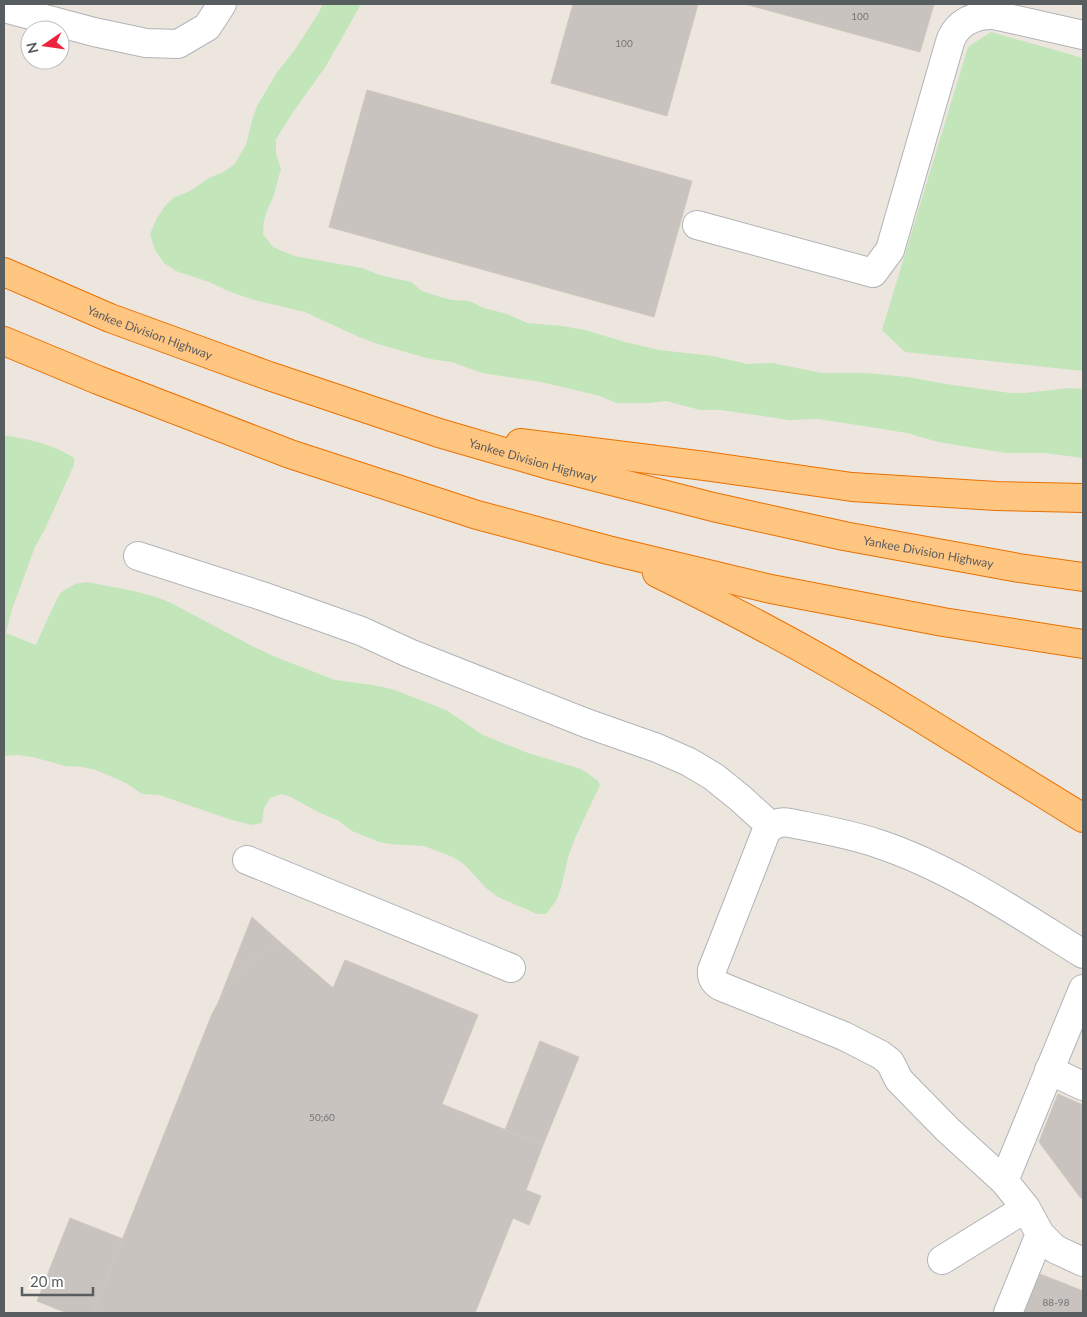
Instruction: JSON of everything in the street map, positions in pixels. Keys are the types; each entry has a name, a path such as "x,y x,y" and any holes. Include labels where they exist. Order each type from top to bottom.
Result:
{"highway":[{"name":"Yankee Division Highway","path":"4,272 119,321 269,376 439,433 553,466 722,509 854,537 1020,568 1083,577"},
{"path":"4,341 98,380 290,454 477,515 608,550 771,589 943,622 1083,644"},
{"path":"439,433 705,466 852,487 996,496 1083,498"},
{"path":"608,550 722,605 822,660 915,714 1083,818"}],"street":[{"path":"4,8 103,34 146,43 178,44 207,27 222,4"},
{"path":"697,225 873,272 890,250 951,36 960,26 974,17 982,15 994,15 1083,35"},
{"path":"138,556 262,596 361,631 409,653 576,719 657,748 689,762 714,777 771,826"},
{"path":"1083,954 1004,904 917,859 880,844 850,835 786,822 771,826 764,836 711,973 713,980 720,986 844,1036 881,1055 890,1062 899,1080 948,1130 1004,1180 1026,1208 1040,1234 1055,1249 1083,1262"},
{"path":"246,860 511,968"},
{"path":"1004,1180 1083,989"},
{"path":"1049,1070 1083,1086"},
{"path":"942,1260 1026,1208"},
{"path":"1008,1313 1040,1234"}],"green space":[{"path":"323,4 361,4 326,66 276,139 276,154 281,169 273,198 267,210 263,234 273,247 294,256 362,268 380,275 411,282 422,291 452,300 469,301 527,323 585,330 659,350 713,356 747,364 772,363 822,373 866,373 908,377 1010,393 1070,388 1083,389 1083,458 1044,453 1006,453 938,442 907,433 818,419 789,420 721,410 700,410 666,401 616,403 600,396 541,382 482,373 452,362 430,359 378,344 305,312 254,300 176,271 164,263 155,250 150,234 157,218 173,198 190,191 209,178 234,165 246,145 257,106"},
{"path":"991,32 1083,58 1083,371 905,352 882,330 968,47"},
{"path":"4,435 49,445 74,458 74,465 35,547 12,609 6,633 36,645 60,593 75,584 86,582 134,591 171,603 278,658 335,680 392,689 446,710 483,735 528,753 581,769 597,780 600,785 575,838 556,901 546,914 537,914 498,897 486,888 465,865 453,857 424,846 379,842 352,831 339,821 282,794 270,798 264,808 262,823 251,825 159,795 142,794 126,783 96,770 65,766 33,757 4,756"}],"building":[{"path":"573,4 698,4 667,116 551,83"},
{"path":"745,4 934,4 920,52"},
{"path":"367,90 692,181 654,317 329,227"},
{"path":"252,917 281,943 261,954 245,967 225,991 218,1003"},
{"path":"281,943 333,988 345,960 478,1015 442,1104 543,1145 526,1190 541,1196 529,1225 513,1218 475,1313 93,1313 212,1014 225,991 245,967 261,954"},
{"path":"540,1041 579,1057 543,1145 505,1130"},
{"path":"1058,1094 1083,1105 1083,1199 1039,1142"},
{"path":"70,1218 123,1239 93,1313 67,1313 37,1301"},
{"path":"1040,1274 1083,1291 1083,1313 1024,1313"}]}
